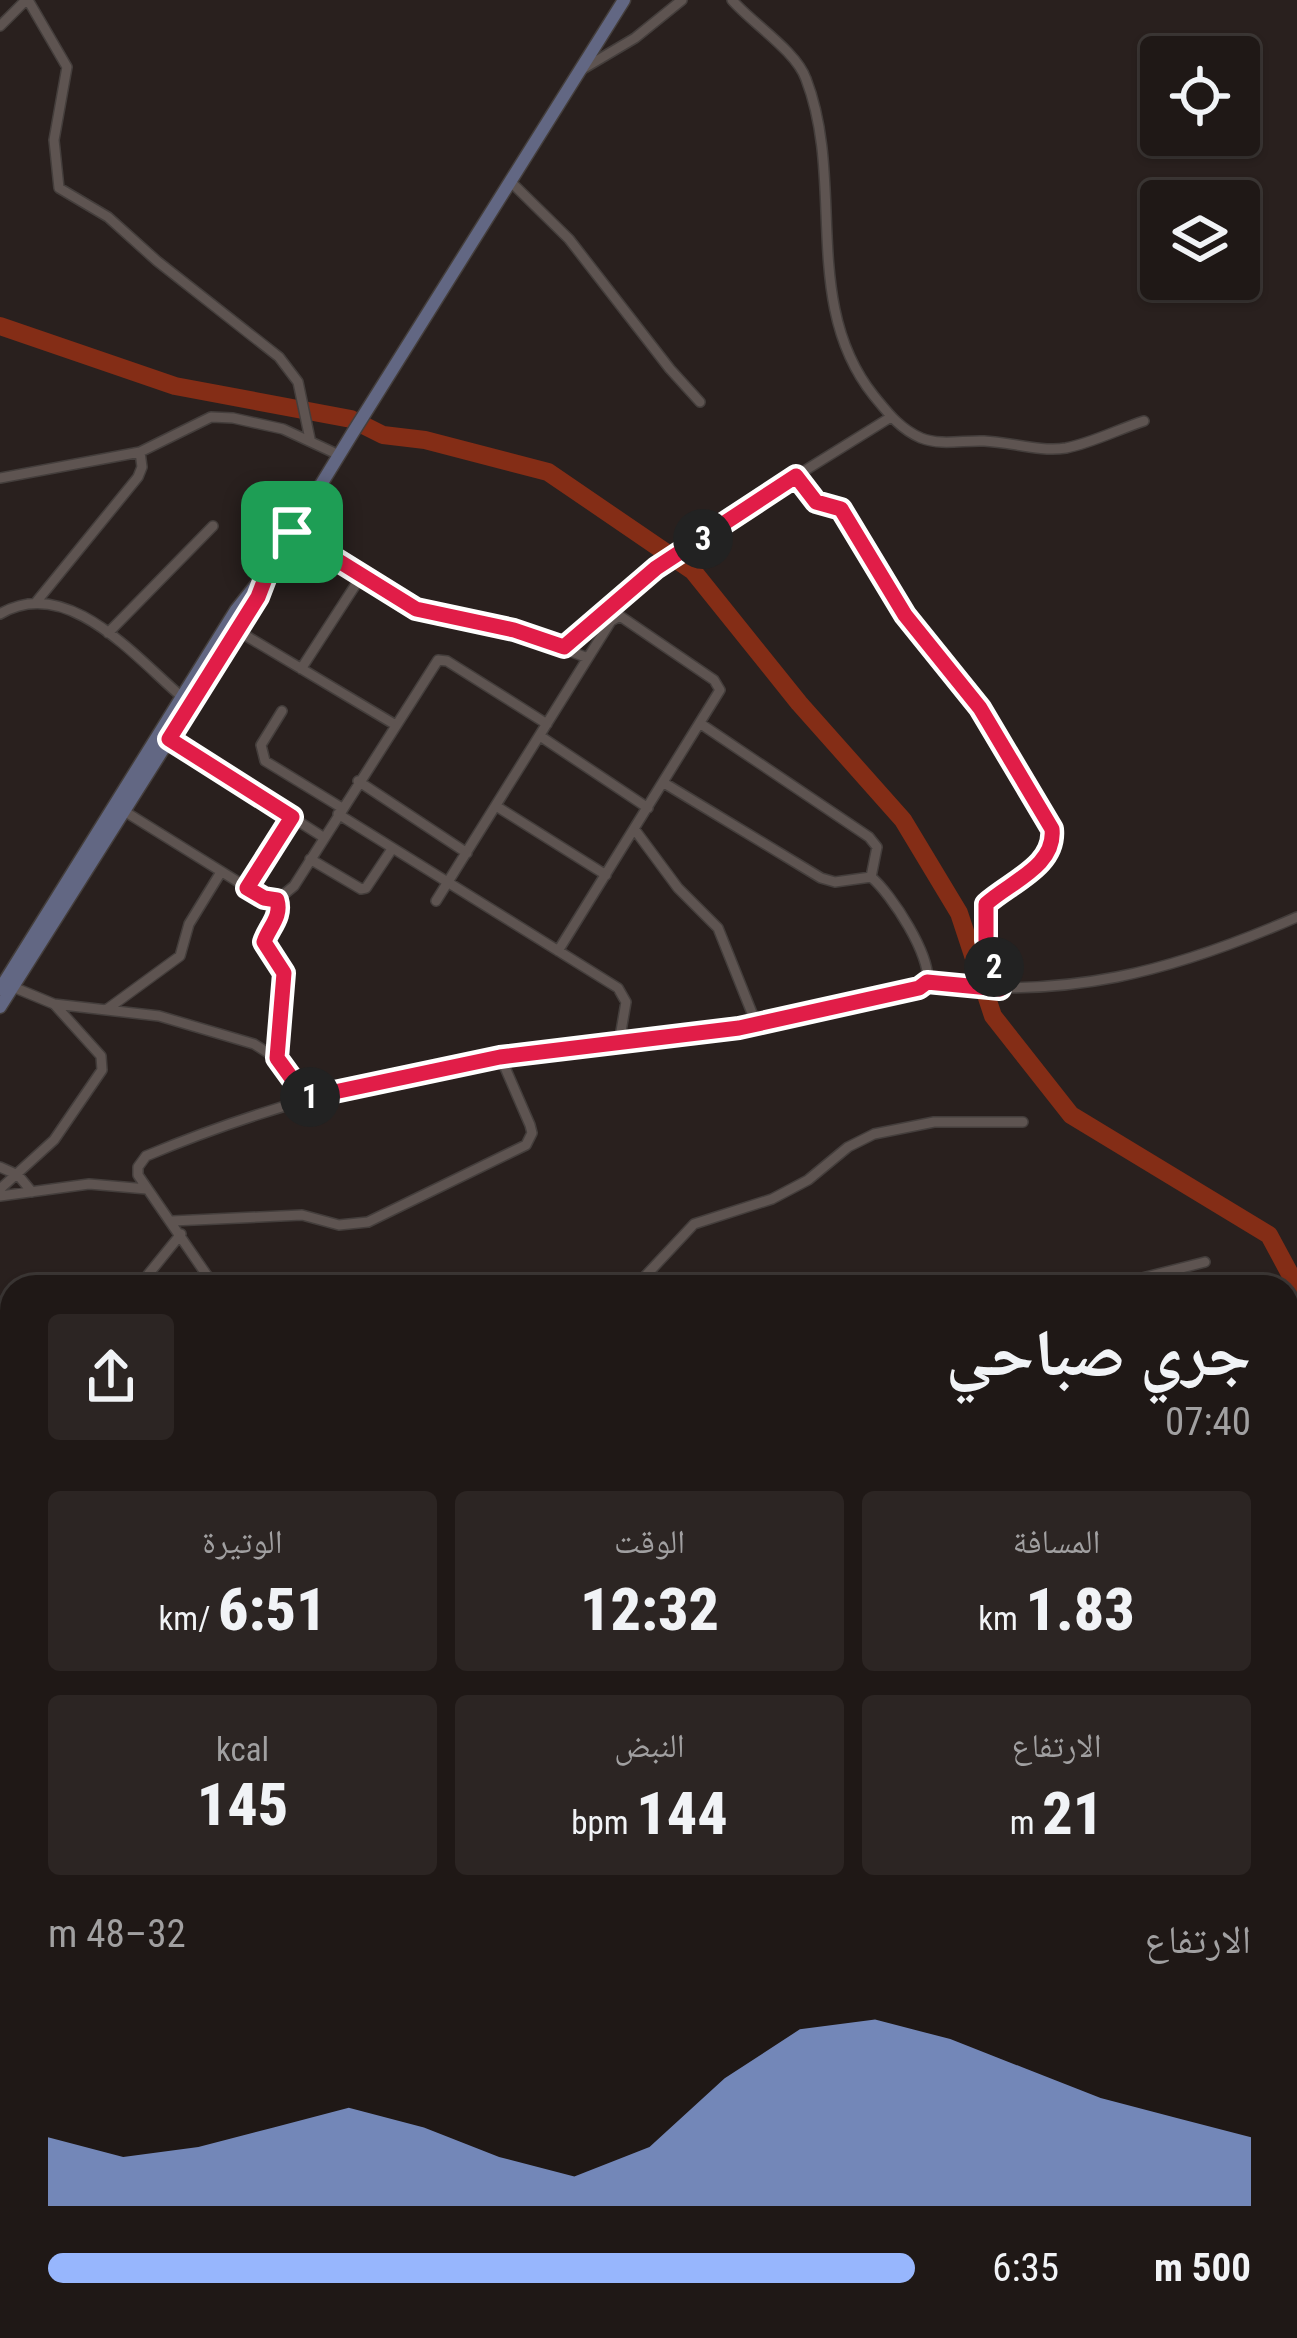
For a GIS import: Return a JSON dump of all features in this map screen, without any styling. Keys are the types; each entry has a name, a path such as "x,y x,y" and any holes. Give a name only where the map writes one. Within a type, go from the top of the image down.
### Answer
{"main road":[{"path":"0,1007 6,988 182,697 268,571 624,0"},
{"path":"6,988 238,631 268,571"}],"street":[{"path":"0,26 27,0 68,67 53,140 59,188 108,217 278,357 298,382 310,439"},
{"path":"581,70 635,38 682,0"},
{"path":"732,0 793,58 808,83 825,189 829,273 838,327 860,379 891,417 908,431 934,441 1053,448 1069,448 1144,421"},
{"path":"512,183 569,238 700,402"},
{"path":"0,478 140,452 211,417 233,418 310,439 339,454"},
{"path":"564,647 656,568 891,417"},
{"path":"37,601 138,477 140,452"},
{"path":"796,476 816,502 841,509 905,615 980,708 1052,829 1054,845 1042,862 986,904 986,940 1000,989"},
{"path":"108,633 213,526"},
{"path":"292,532 416,609 514,630 588,658"},
{"path":"301,669 360,578"},
{"path":"0,614 37,601 81,615 182,697"},
{"path":"436,901 612,619 623,618 719,684 719,692 558,951"},
{"path":"238,631 394,724"},
{"path":"124,811 264,898 277,900 287,894 434,662 442,660 547,724"},
{"path":"282,711 261,745 265,761 392,849 610,981 622,994 625,1011 619,1042"},
{"path":"701,724 869,837 877,847 871,877"},
{"path":"540,736 648,808"},
{"path":"169,739 323,837"},
{"path":"358,781 466,853"},
{"path":"664,783 821,878 835,882 871,877"},
{"path":"496,806 606,875"},
{"path":"247,888 292,817"},
{"path":"635,830 678,888 718,928 756,1023"},
{"path":"310,859 361,889 392,849"},
{"path":"106,1010 179,956 187,929 221,872"},
{"path":"871,877 892,901 927,962 927,982"},
{"path":"277,900 278,917 264,942 284,973 277,1058"},
{"path":"207,1275 147,1189 138,1167 146,1156 306,1098 500,1057 756,1023 919,988 927,982 1000,989 1108,980 1162,969 1297,917"},
{"path":"6,988 54,1004 199,1026 254,1044 277,1058 306,1098"},
{"path":"0,1192 62,1131 102,1070 101,1056 54,1004"},
{"path":"172,1221 302,1215 351,1226 526,1145 530,1125 500,1057"},
{"path":"646,1275 694,1224 761,1205 808,1180 874,1134 934,1122 1023,1122"},
{"path":"0,1167 18,1174 32,1192"},
{"path":"0,1192 89,1184 147,1189"},
{"path":"147,1275 181,1234"},
{"path":"1154,1275 1204,1262"}],"waterway":[{"path":"0,326 175,386 351,419 383,435 425,440 548,472 693,571 799,703 903,820 959,913 993,1016 1071,1115 1269,1235 1291,1275"}],"route":[{"path":"796,476 816,502 841,509 905,615 980,708 1052,829 1054,845 1042,862 986,904 986,940 1000,989 927,982 919,988 739,1028 500,1057 306,1098 277,1058 284,973 264,942 278,917 277,900 247,888 292,817 169,739 258,597 292,532 416,609 514,630 564,647 656,568 796,476"}]}
